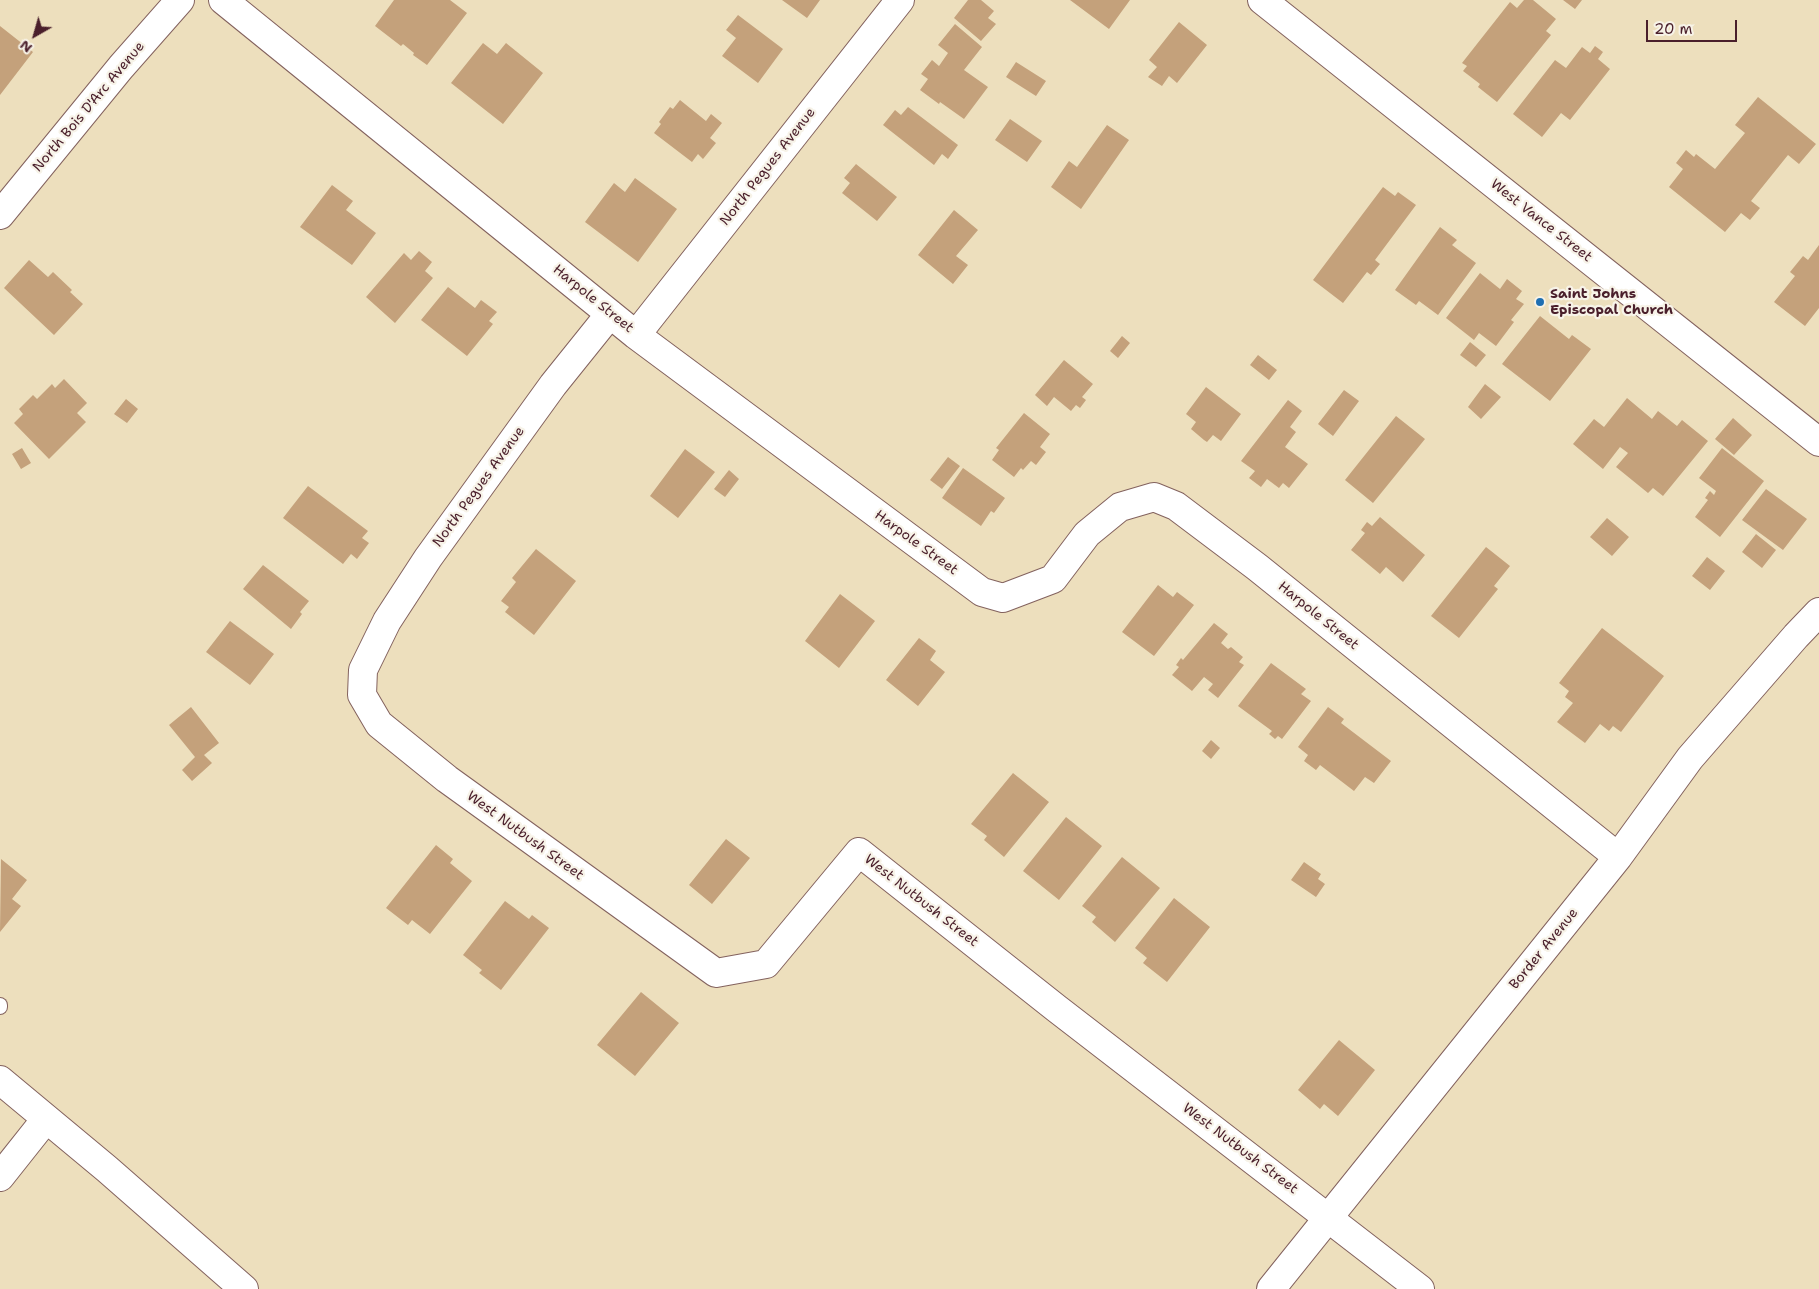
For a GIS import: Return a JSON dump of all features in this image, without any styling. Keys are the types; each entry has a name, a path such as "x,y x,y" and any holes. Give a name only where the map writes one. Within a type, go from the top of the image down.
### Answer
{"street":[{"name":"North Bois D'Arc Avenue","path":"0,215 121,67 180,0"},
{"name":"Harpole Street","path":"223,0 610,314 982,592 1003,598 1053,579 1087,534 1120,507 1154,497 1176,506 1265,573 1618,857"},
{"name":"North Pegues Avenue","path":"636,334 900,0"},
{"name":"West Vance Street","path":"1262,0 1819,442"},
{"name":"North Pegues Avenue","path":"363,670 387,621 428,558 553,385 610,314"},
{"name":"Border Avenue","path":"1271,1289 1618,857 1690,758 1819,612"},
{"name":"West Nutbush Street","path":"363,670 362,695 379,724 471,797 716,973 766,964 859,852 1056,1008 1328,1216 1420,1289"},
{"path":"0,1080 244,1289"},
{"path":"0,1177 46,1118"}],"building":[{"path":"394,0 450,0 467,13 427,65 413,55 414,53 403,44 401,46 375,26"},
{"path":"782,0 820,0 807,18"},
{"path":"968,0 981,0 994,11 988,18 996,24 981,41 954,18"},
{"path":"1070,0 1130,0 1109,29"},
{"path":"1524,0 1533,0 1556,19 1546,31 1551,35 1497,102 1478,87 1480,84 1463,71 1467,66 1462,63 1510,2 1517,8"},
{"path":"1563,0 1582,0 1575,9"},
{"path":"738,15 783,49 758,83 722,56 736,38 726,30"},
{"path":"1179,22 1207,45 1177,83 1169,76 1162,86 1148,77 1157,67 1149,60"},
{"path":"955,24 982,47 964,70 988,87 964,119 920,90 928,79 921,74 932,60 939,66 948,53 938,45"},
{"path":"0,26 33,52 0,95"},
{"path":"483,43 497,54 506,43 543,73 503,124 451,83"},
{"path":"1595,46 1603,52 1598,59 1610,69 1570,120 1561,113 1542,137 1513,114 1555,60 1566,68 1582,47 1590,53"},
{"path":"1016,62 1046,81 1036,96 1006,77"},
{"path":"1758,97 1816,144 1799,164 1788,155 1751,201 1760,208 1750,220 1741,213 1725,232 1669,187 1683,169 1676,163 1686,150 1694,157 1696,154 1715,169 1745,133 1735,125"},
{"path":"680,100 706,121 711,114 722,123 710,138 716,143 703,159 698,154 692,162 654,133 661,124 659,122 670,107 673,109"},
{"path":"908,107 958,145 948,159 942,154 934,165 883,125 895,110 901,115"},
{"path":"1010,119 1042,141 1027,162 995,140"},
{"path":"1107,125 1129,140 1081,209 1051,187 1069,161 1077,167"},
{"path":"856,164 897,197 877,221 842,193 850,183 844,178"},
{"path":"635,178 677,209 638,262 585,222 614,183 625,192"},
{"path":"332,185 353,201 346,210 376,233 352,265 300,227"},
{"path":"1383,187 1395,196 1398,192 1416,205 1375,260 1380,264 1371,275 1367,272 1343,303 1313,280"},
{"path":"954,210 978,230 956,256 968,265 953,284 918,255"},
{"path":"1440,227 1457,240 1452,245 1476,263 1438,315 1419,301 1416,305 1395,290"},
{"path":"1819,245 1819,308 1805,326 1774,302 1795,276 1790,272 1803,256 1808,260"},
{"path":"419,251 432,262 425,271 433,278 395,323 366,297 404,253 411,260"},
{"path":"29,260 48,277 53,272 72,290 70,292 83,304 54,335 4,288"},
{"path":"1480,273 1500,289 1507,279 1522,291 1516,299 1524,304 1511,320 1514,322 1496,346 1479,333 1474,340 1446,318"},
{"path":"448,287 475,308 481,300 497,312 489,321 493,324 467,356 421,320"},
{"path":"1540,316 1569,339 1572,335 1591,349 1550,401 1502,364"},
{"path":"1122,336 1130,343 1118,358 1110,351"},
{"path":"1470,342 1486,355 1476,367 1460,355"},
{"path":"1258,355 1277,370 1269,380 1250,365"},
{"path":"1064,360 1093,384 1082,397 1086,400 1080,408 1076,405 1071,411 1054,397 1047,406 1035,395"},
{"path":"64,379 87,403 77,413 86,422 49,459 14,423 23,414 19,409 33,395 37,399 52,384 55,388"},
{"path":"1485,384 1501,397 1481,419 1468,407"},
{"path":"1206,387 1241,414 1221,441 1213,435 1207,442 1204,440 1191,429 1196,422 1186,414"},
{"path":"1344,390 1359,401 1333,436 1318,424"},
{"path":"1627,398 1652,419 1658,411 1677,426 1682,420 1708,441 1663,496 1653,488 1648,493 1616,467 1628,453 1620,447 1603,469 1573,444 1594,419 1604,427"},
{"path":"126,399 138,409 127,423 114,414"},
{"path":"1288,400 1302,411 1290,427 1296,432 1285,447 1308,464 1289,488 1283,483 1279,488 1267,479 1261,487 1249,478 1255,471 1241,461"},
{"path":"1024,413 1050,434 1040,447 1046,452 1036,465 1031,461 1023,470 1021,468 1014,477 992,460 999,450 996,448"},
{"path":"1396,416 1425,439 1373,503 1345,480"},
{"path":"1733,418 1752,435 1734,455 1715,439"},
{"path":"22,448 31,463 21,469 12,454"},
{"path":"1722,448 1764,481 1720,537 1695,517 1708,500 1705,498 1710,491 1714,495 1716,491 1699,478"},
{"path":"685,449 715,472 678,518 650,496"},
{"path":"948,457 960,466 942,489 930,480"},
{"path":"963,468 1005,498 994,513 991,511 981,526 942,498"},
{"path":"729,470 739,479 725,497 714,489"},
{"path":"308,486 368,531 362,538 369,543 357,559 351,554 343,564 283,518"},
{"path":"1766,489 1807,519 1783,550 1742,520"},
{"path":"1380,517 1425,555 1403,582 1386,567 1380,574 1351,550 1365,533 1361,530 1367,522 1372,526"},
{"path":"1607,518 1629,537 1612,556 1590,537"},
{"path":"1756,534 1776,550 1762,568 1742,552"},
{"path":"1486,547 1510,566 1494,586 1498,589 1459,638 1431,616"},
{"path":"536,549 576,581 534,635 505,612 509,607 501,601 516,582 512,578"},
{"path":"1707,557 1725,571 1710,590 1692,576"},
{"path":"263,565 309,601 300,612 302,614 291,629 243,589"},
{"path":"1158,585 1173,597 1177,592 1194,605 1154,656 1122,632"},
{"path":"840,594 875,621 839,668 805,641"},
{"path":"230,621 274,654 250,685 206,652"},
{"path":"1214,623 1228,634 1221,643 1228,649 1231,647 1243,657 1239,662 1244,665 1218,698 1208,690 1213,684 1204,677 1192,691 1172,675 1179,667 1176,665 1181,658 1183,660"},
{"path":"1602,628 1664,676 1621,732 1613,726 1609,731 1600,724 1585,743 1557,722 1573,703 1565,697 1569,691 1559,683"},
{"path":"919,638 936,651 930,660 945,672 918,706 886,680"},
{"path":"1271,663 1306,689 1301,694 1311,701 1282,739 1278,736 1275,739 1269,734 1272,731 1238,706"},
{"path":"191,707 219,743 204,755 212,763 192,781 182,770 195,757 169,725"},
{"path":"1328,707 1344,719 1341,723 1391,761 1374,783 1365,777 1354,791 1320,765 1316,770 1304,761 1308,755 1298,747"},
{"path":"1211,740 1220,748 1211,759 1202,751"},
{"path":"1013,773 1049,802 1004,857 984,840 987,836 971,824"},
{"path":"1066,817 1102,846 1059,900 1023,871"},
{"path":"726,839 750,858 712,904 689,885"},
{"path":"436,845 453,859 450,863 472,881 430,934 412,920 408,925 386,908"},
{"path":"1122,857 1160,888 1115,942 1092,922 1096,917 1082,906"},
{"path":"1,859 27,880 12,899 21,906 0,932"},
{"path":"1304,862 1321,874 1318,879 1325,884 1316,897 1291,880"},
{"path":"1174,898 1210,927 1167,982 1143,963 1147,958 1135,948"},
{"path":"505,901 529,919 532,915 549,928 501,990 479,973 482,970 463,955"},
{"path":"641,992 679,1023 635,1076 597,1045"},
{"path":"1339,1040 1375,1070 1338,1116 1324,1104 1320,1109 1298,1090"}],"place":[{"name":"Saint Johns Episcopal Church","path":"1540,302"}]}
